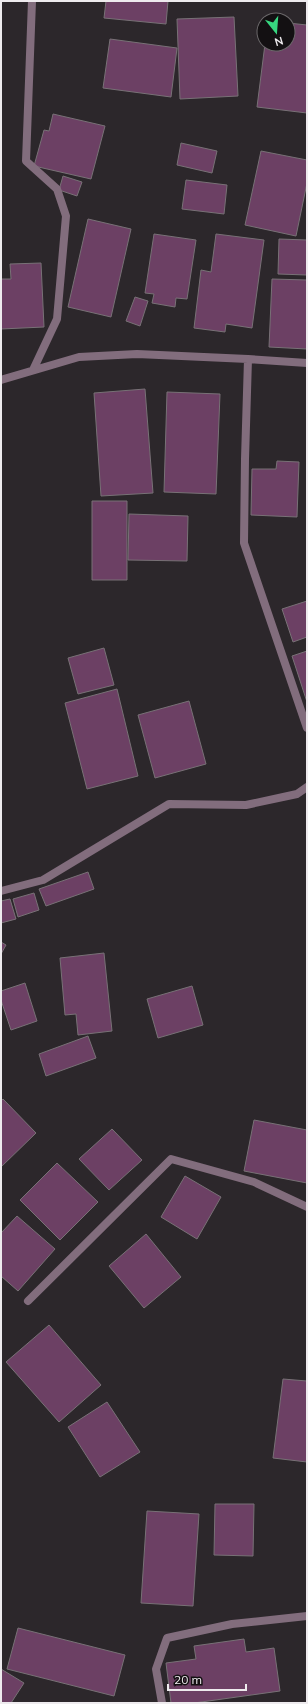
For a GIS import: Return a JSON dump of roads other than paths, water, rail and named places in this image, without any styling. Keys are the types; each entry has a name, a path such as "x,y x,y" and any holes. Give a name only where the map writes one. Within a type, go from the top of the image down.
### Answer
{"street":[{"path":"32,1 26,161 57,189 66,216 57,319 33,370"},
{"path":"1,380 79,357 137,354 248,358 307,363"},
{"path":"248,358 244,543 307,728"},
{"path":"1,891 43,880 169,804 246,805 297,794 307,787"},
{"path":"28,1301 170,1159 254,1182 307,1207"},
{"path":"162,1703 156,1669 167,1638 232,1624 307,1616"}]}
